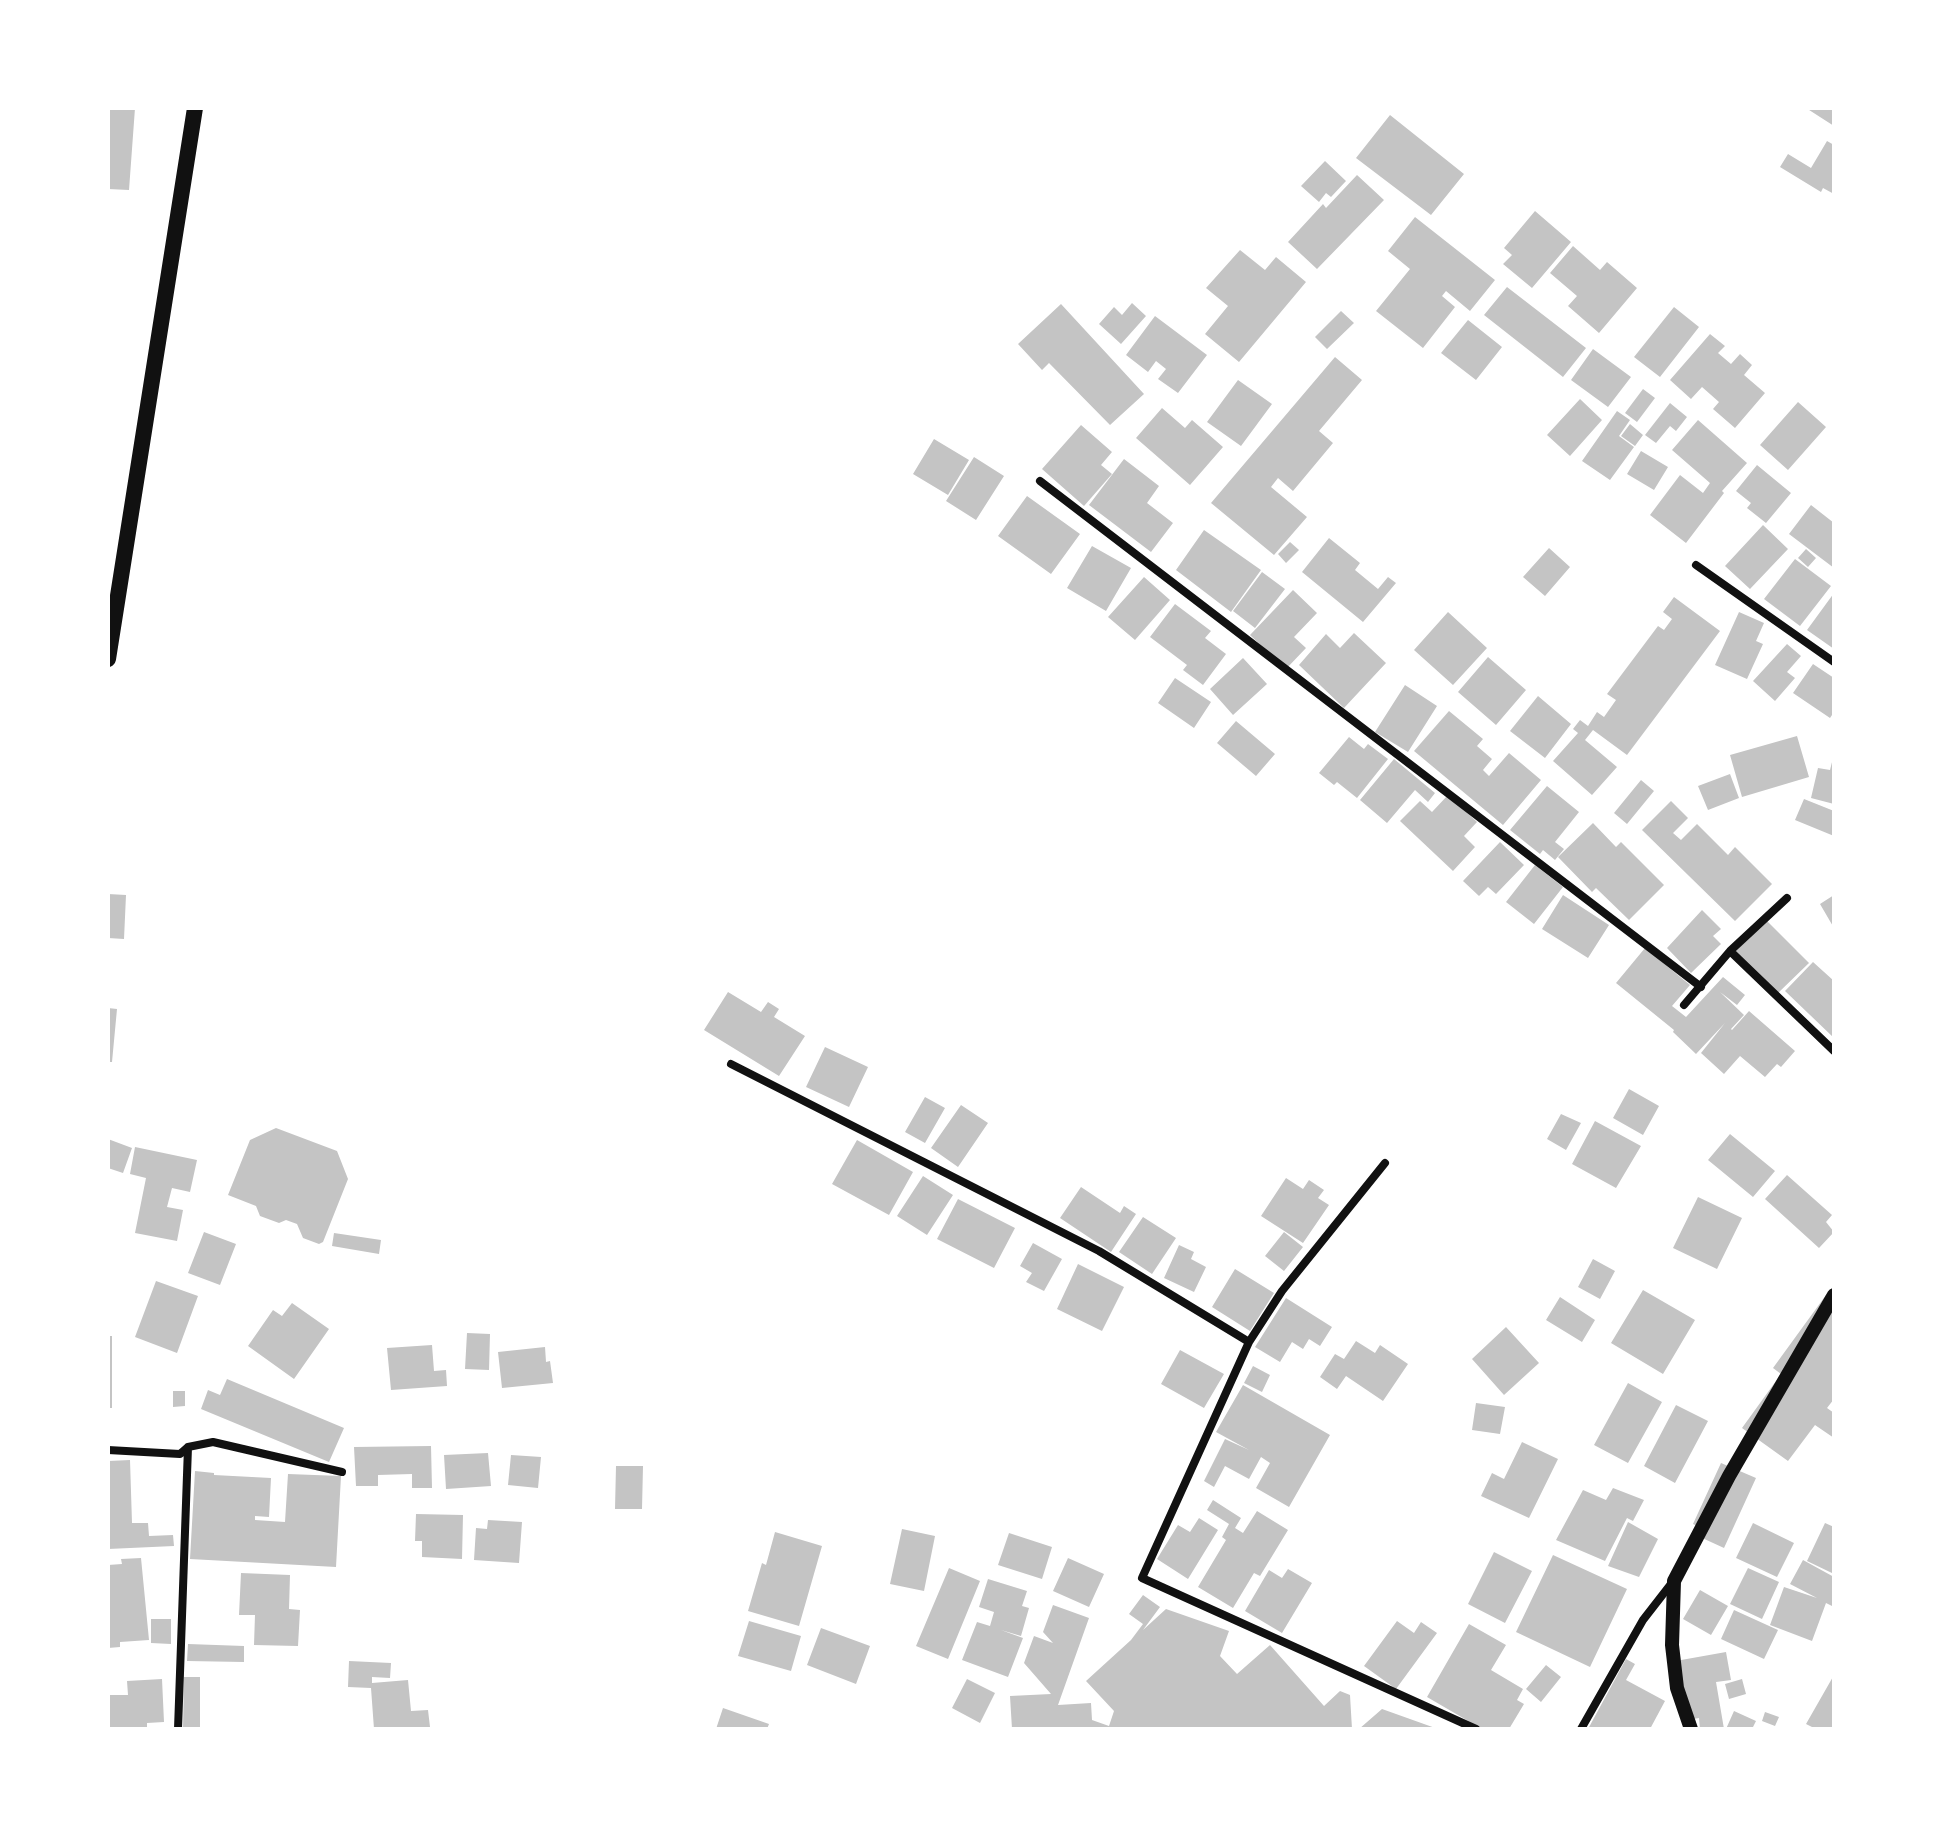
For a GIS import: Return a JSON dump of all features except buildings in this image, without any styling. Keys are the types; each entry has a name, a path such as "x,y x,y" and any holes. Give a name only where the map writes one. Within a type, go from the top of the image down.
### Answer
{"main road":[{"path":"108,659 195,108"}],"street":[{"path":"1040,481 1701,987"},
{"path":"1696,565 1834,662"},
{"path":"1684,1005 1730,951 1787,898"},
{"path":"1730,951 1834,1051"},
{"path":"731,1064 1099,1251 1249,1342"},
{"path":"1385,1163 1282,1291 1249,1342 1142,1578 1476,1729"},
{"path":"1581,1729 1643,1620 1674,1581 1729,1476 1834,1295"},
{"path":"108,1450 180,1454 188,1447 213,1442 342,1472"},
{"path":"178,1729 188,1447"},
{"path":"1674,1581 1672,1645 1677,1688 1691,1729"}]}
